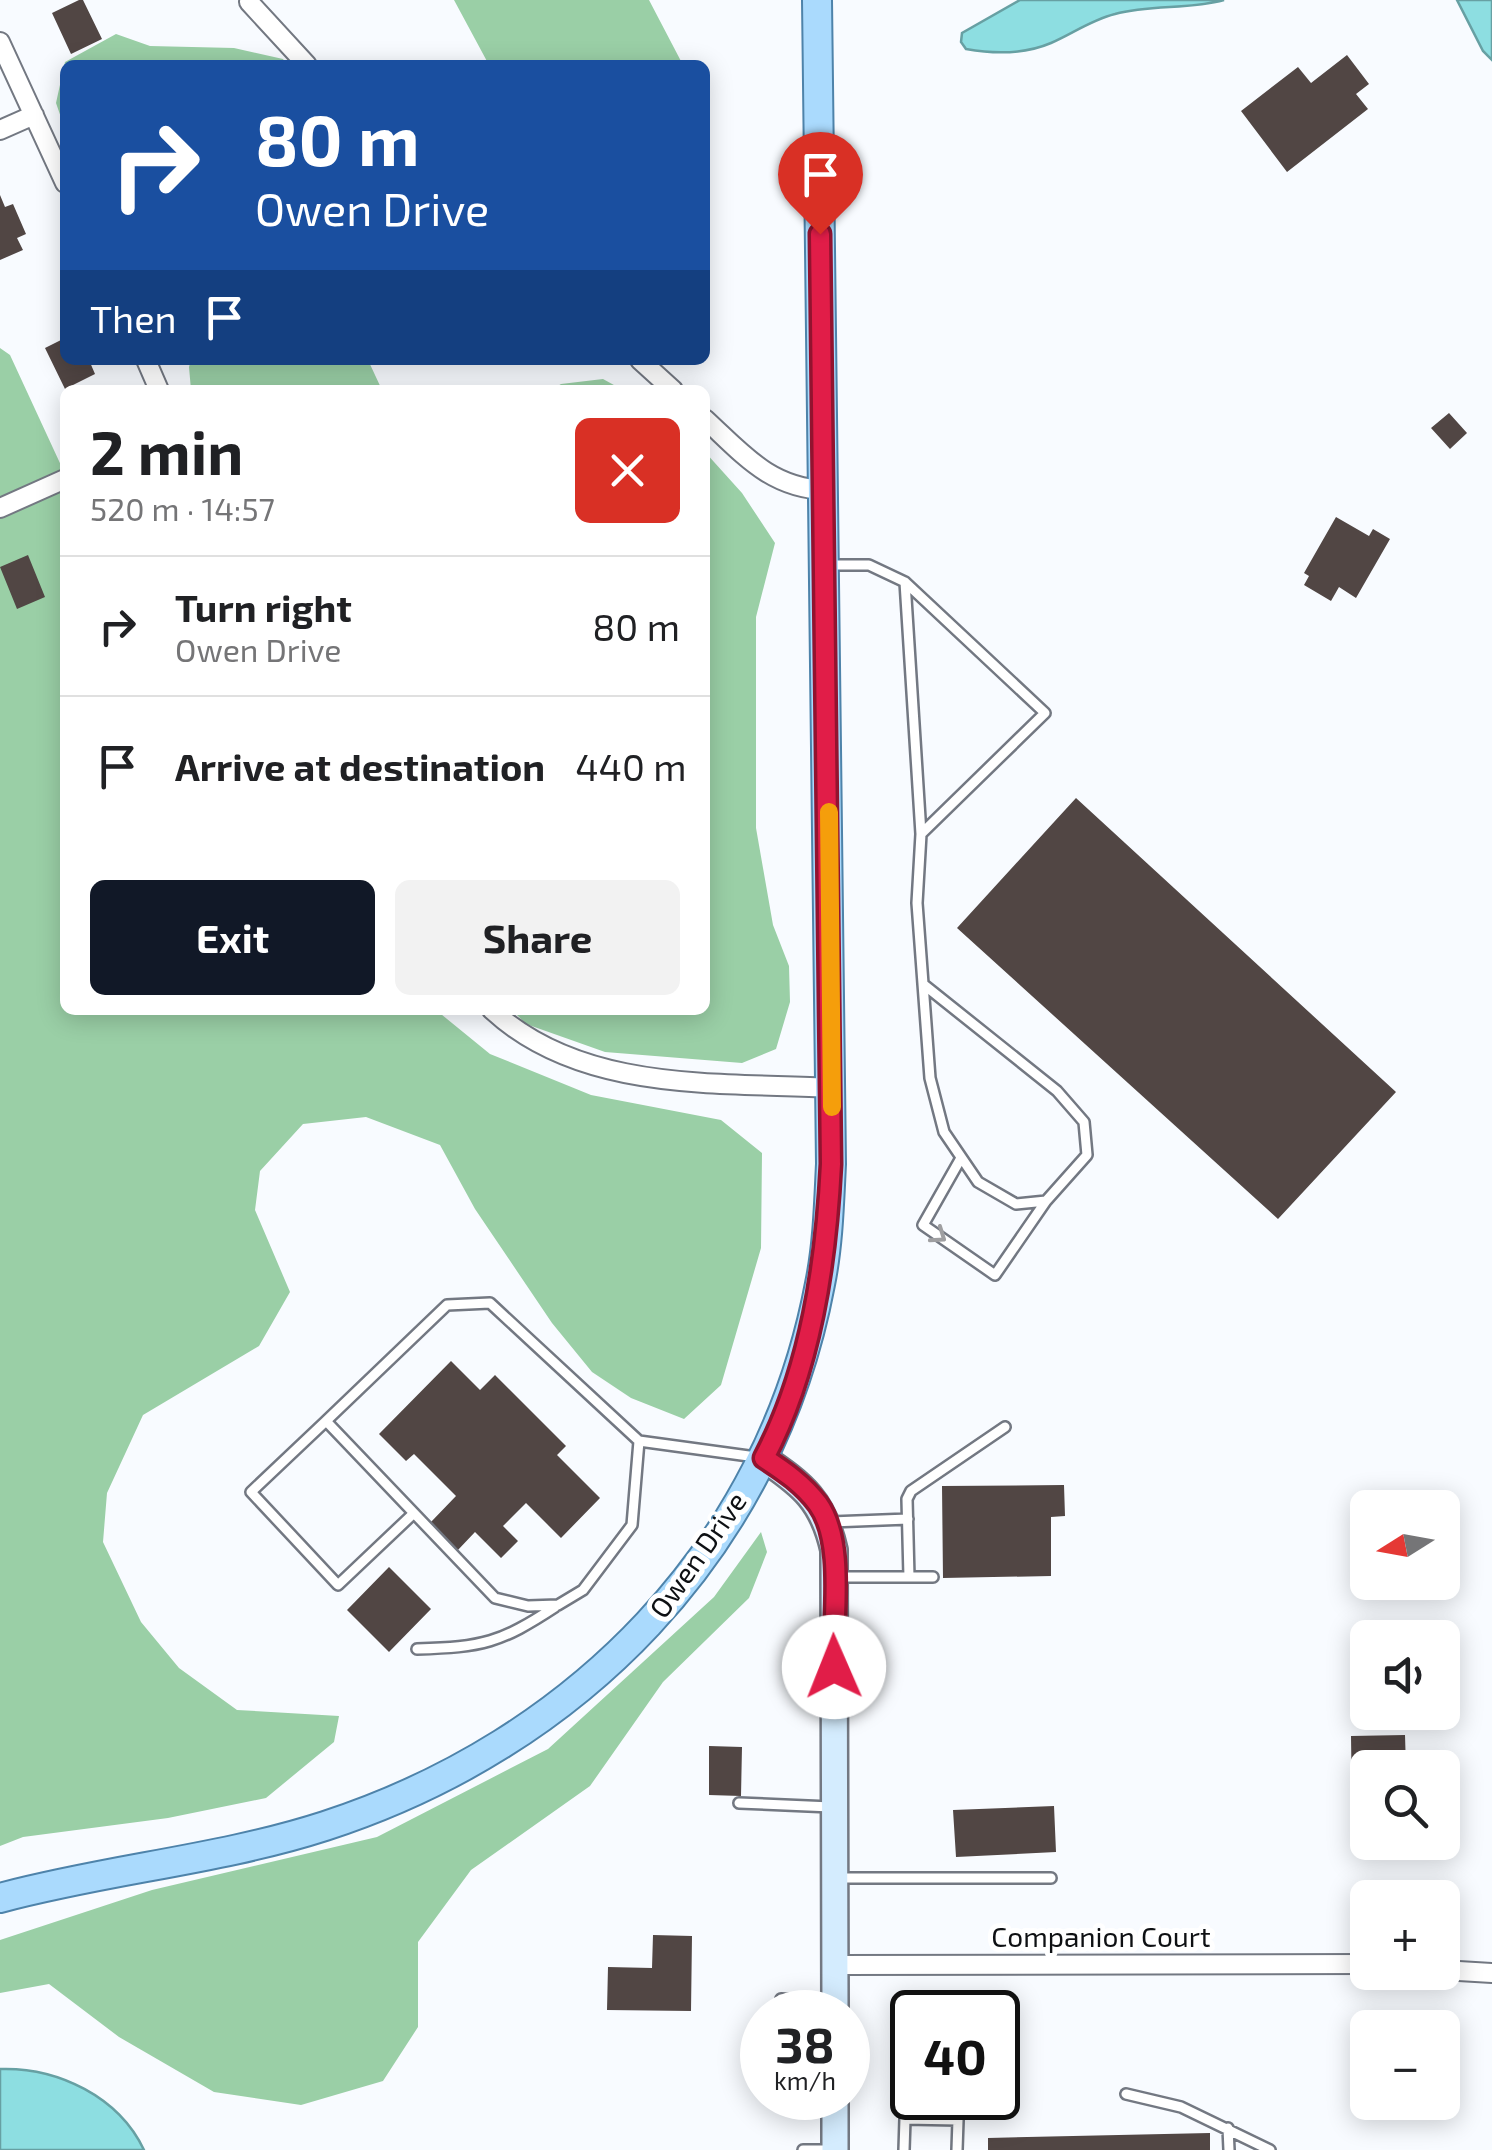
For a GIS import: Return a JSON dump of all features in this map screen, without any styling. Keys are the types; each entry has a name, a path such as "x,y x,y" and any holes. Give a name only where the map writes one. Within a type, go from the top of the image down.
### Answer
{"main road":[{"name":"Owen Drive","path":"0,1898 322,1827 413,1793 492,1752 575,1694 651,1624 713,1543 764,1458 788,1398 820,1286 830,1196 832,1088 817,0"}],"street":[{"path":"249,2 301,60"},
{"path":"0,42 60,172"},
{"path":"0,130 34,116"},
{"path":"646,365 668,385"},
{"path":"710,424 749,460 778,480 798,489 825,490"},
{"path":"0,508 60,481"},
{"path":"498,1015 527,1038 603,1069 668,1080 832,1088"},
{"path":"764,1458 796,1480 820,1506 834,1550 835,1990"},
{"name":"Companion Court","path":"835,1965 1350,1964"},
{"path":"1460,1971 1492,1973"},
{"path":"835,2120 835,2150"}],"lane":[{"path":"826,565 869,565 905,582 1045,713 921,834"},
{"path":"905,582 921,834 917,903 930,1078 944,1132 978,1182 1016,1204 1046,1202"},
{"path":"923,984 1056,1091 1084,1122 1087,1154 1046,1202 995,1275 922,1225 962,1158"},
{"path":"414,1514 338,1585 251,1492 447,1305 490,1303 639,1442 764,1458"},
{"path":"326,1421 495,1598 528,1606 558,1605"},
{"path":"910,1577 907,1499 914,1487 1005,1427"},
{"path":"418,1649 473,1648 515,1633 583,1590 632,1526 639,1442"},
{"path":"828,1522 908,1520"},
{"path":"834,1578 933,1578"},
{"path":"739,1803 835,1807"},
{"path":"834,1878 1051,1878"},
{"path":"1126,2094 1181,2106 1270,2150"},
{"path":"904,2150 905,2119 958,2120 957,2150"},
{"path":"1228,2128 1229,2150"},
{"path":"802,2150 835,2150"}],"green space":[{"path":"454,0 649,0 680,60 486,60"},
{"path":"116,34 150,46 234,48 284,60 69,60"},
{"path":"0,348 10,355 60,463 60,1015 442,1015 490,1054 591,1095 721,1120 762,1153 761,1248 721,1385 684,1419 631,1398 592,1372 552,1323 475,1209 440,1145 366,1117 303,1124 260,1171 255,1210 290,1292 259,1346 143,1415 107,1493 103,1542 141,1622 179,1668 237,1710 339,1716 334,1742 266,1798 168,1818 23,1837 0,1846"},
{"path":"370,365 380,385 191,385 189,367"},
{"path":"603,379 614,385 559,385"},
{"path":"710,458 742,493 775,543 756,617 756,828 773,925 789,966 790,1002 776,1049 742,1063 605,1052 526,1024 517,1015 710,1015"},
{"path":"761,1532 767,1552 749,1598 663,1682 590,1786 471,1870 418,1942 418,2027 383,2081 301,2105 214,2092 119,2037 49,1984 0,1993 0,1940 152,1890 377,1837 548,1749 714,1597"}],"water":[{"path":"1020,0 1224,0 1115,14 1030,50 966,49 961,42 962,33"},
{"path":"1457,0 1492,0 1492,60 1483,51"},
{"path":"0,2069 43,2073 84,2089 119,2115 144,2150 0,2150"}],"building":[{"path":"83,0 102,39 71,54 52,13"},
{"path":"1347,55 1369,84 1356,94 1368,109 1287,172 1241,111 1298,67 1311,83"},
{"path":"0,195 5,207 13,204 26,234 17,238 23,250 0,260"},
{"path":"60,340 60,365 91,365 95,374 73,385 63,385 45,348"},
{"path":"1449,413 1467,433 1450,449 1431,428"},
{"path":"1336,517 1369,536 1373,529 1390,539 1356,598 1339,587 1331,601 1304,585 1309,576 1304,573"},
{"path":"28,555 45,597 17,609 0,567"},
{"path":"1076,798 1396,1092 1278,1219 957,928"},
{"path":"451,1361 480,1390 495,1375 566,1446 557,1455 600,1498 561,1538 526,1503 503,1526 518,1541 501,1558 475,1532 457,1551 430,1523 456,1496 414,1454 406,1461 379,1434"},
{"path":"1064,1485 1065,1516 1051,1517 1051,1576 943,1578 942,1486"},
{"path":"389,1567 431,1609 389,1652 347,1610"},
{"path":"1405,1735 1405,1750 1351,1750 1351,1736"},
{"path":"709,1746 742,1747 741,1796 709,1795"},
{"path":"1054,1806 1056,1852 956,1857 953,1810"},
{"path":"653,1935 692,1936 691,2011 607,2010 608,1967 652,1968"},
{"path":"1210,2133 1210,2150 988,2150 988,2138"}],"slow traffic":[{"path":"829,812 832,1107"}],"route":[{"path":"820,234 831,1164 820,1286 788,1398 764,1458 796,1480 820,1506 828,1522 834,1550 834,1667"}]}
